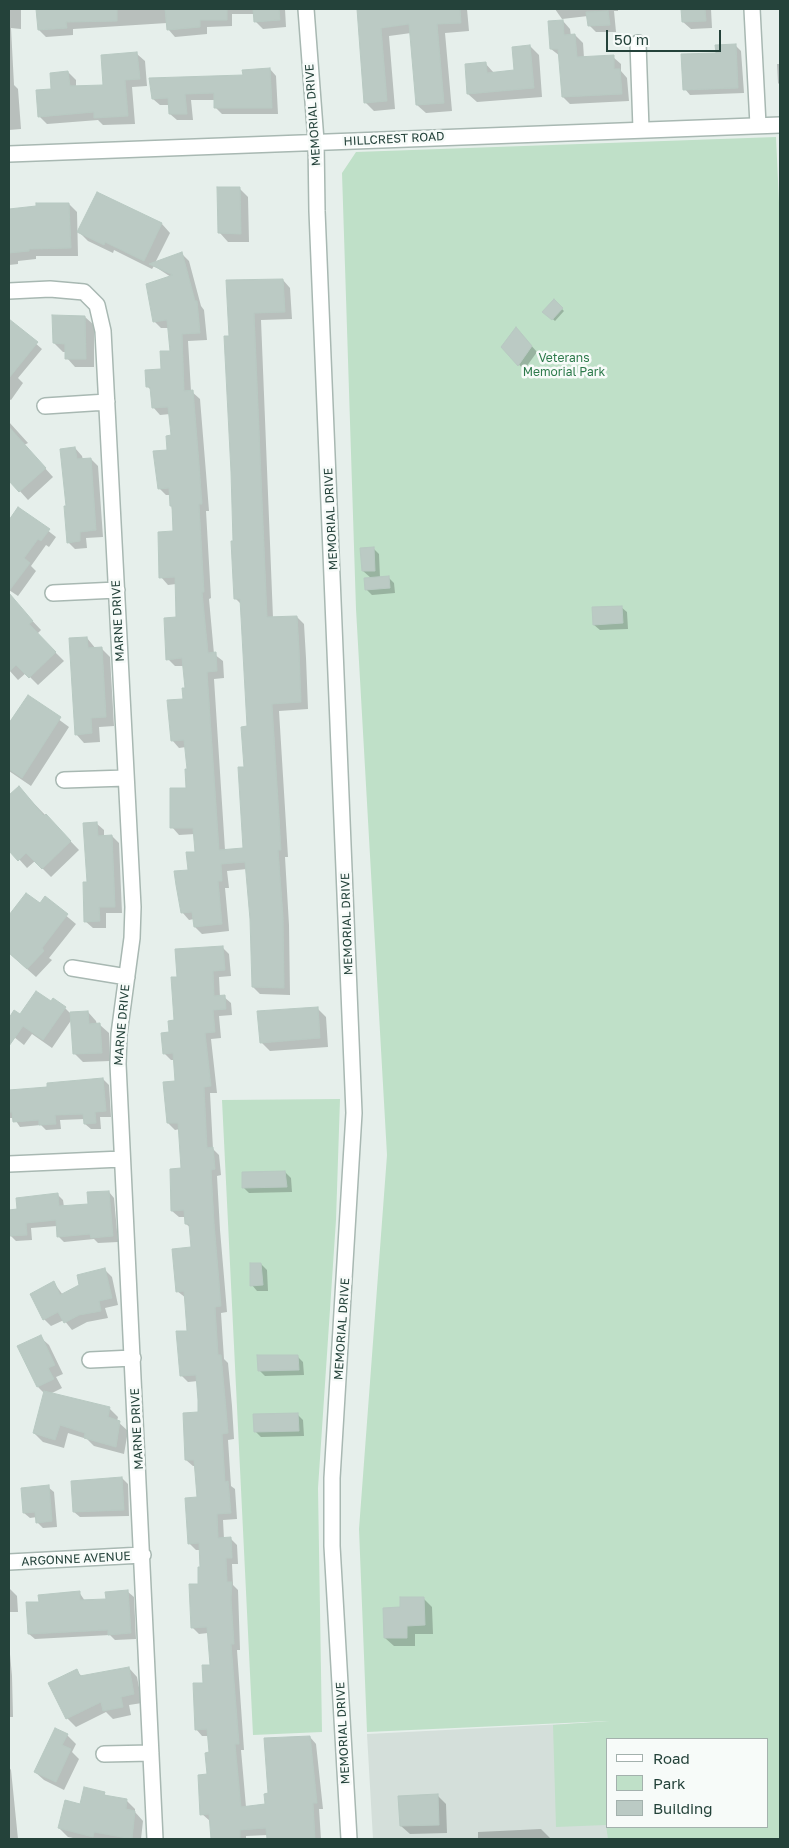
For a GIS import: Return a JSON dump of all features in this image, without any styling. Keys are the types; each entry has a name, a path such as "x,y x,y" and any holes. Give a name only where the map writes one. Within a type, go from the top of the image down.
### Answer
{"street":[{"name":"MEMORIAL DRIVE","path":"306,9 316,142 317,211 354,1114 332,1478 332,1546 349,1839"},
{"path":"752,9 758,125"},
{"path":"638,43 641,129"},
{"name":"HILLCREST ROAD","path":"9,154 780,125"},
{"name":"MARNE DRIVE","path":"9,291 71,290 84,292 93,299 100,312 103,331 133,907 132,938 119,1034 118,1064 156,1839"},
{"path":"45,406 107,402"},
{"path":"53,593 117,590"},
{"path":"64,780 126,778"},
{"path":"72,968 127,977"},
{"path":"9,1164 122,1159"},
{"path":"90,1360 133,1358"},
{"name":"ARGONNE AVENUE","path":"9,1562 143,1555"},
{"path":"104,1754 151,1753"}],"shaded area":[{"path":"780,1713 780,1839 373,1839 367,1734"}],"green space":[{"name":"Veterans Memorial Park","path":"776,137 780,224 780,1839 608,1839 606,1828 769,1828 769,1738 606,1738 606,1825 556,1827 553,1725 609,1721 367,1732 359,1529 387,1155 356,609 342,173 356,152"},
{"path":"340,1099 336,1220 318,1488 322,1732 253,1735 222,1100"}],"building":[{"path":"36,9 117,9 117,21 66,22 67,28 38,30"},
{"path":"165,9 227,9 227,20 200,20 200,27 167,30"},
{"path":"253,9 279,9 280,20 254,22"},
{"path":"357,9 460,9 461,23 437,24 444,103 416,105 409,24 381,28 387,101 364,103"},
{"path":"681,9 705,9 706,21 682,22"},
{"path":"608,11 610,25 588,26 586,12"},
{"path":"563,20 564,35 575,34 577,57 614,55 614,69 620,69 622,94 562,97 558,49 550,49 548,21"},
{"path":"736,44 738,88 683,90 681,54 716,53 715,45"},
{"path":"530,45 534,88 467,94 465,64 486,62 487,73 514,70 512,47"},
{"path":"137,52 140,79 125,80 128,116 94,118 94,112 38,117 36,90 51,89 50,73 68,71 70,86 103,85 101,55"},
{"path":"270,68 272,108 214,108 214,93 185,94 187,114 169,114 168,98 152,99 149,78 243,75 242,70"},
{"path":"217,187 240,187 241,234 218,233"},
{"path":"97,192 162,223 144,261 105,242 104,245 77,232"},
{"path":"36,203 69,203 71,248 29,249 29,251 9,253 9,209 36,206"},
{"path":"182,252 195,301 197,301 200,333 182,334 184,391 193,390 202,504 199,504 204,592 202,592 208,653 216,652 217,671 207,672 219,850 243,848 238,767 244,767 241,727 247,726 240,599 234,599 231,541 233,541 231,472 224,336 229,336 226,280 283,279 285,312 254,313 267,617 297,616 299,649 301,702 272,704 281,850 278,850 283,917 284,988 252,987 250,919 245,862 221,864 222,881 218,881 222,924 194,927 192,912 181,913 174,871 188,870 186,852 195,852 193,828 170,828 170,788 186,788 185,769 187,769 184,740 171,741 167,700 183,699 182,688 185,688 182,658 166,660 164,618 176,617 175,577 159,578 158,532 173,531 172,506 170,506 169,488 158,489 153,451 167,450 166,436 171,435 168,407 152,408 150,387 146,387 145,370 161,369 160,351 170,351 167,320 153,322 146,284 173,275 149,264"},
{"path":"554,299 563,308 552,320 542,312"},
{"path":"52,315 85,316 86,359 65,359 65,344 53,343"},
{"path":"9,319 38,342 9,378"},
{"path":"516,327 532,346 518,366 501,347"},
{"path":"9,427 46,468 19,492 9,481"},
{"path":"75,447 77,459 91,458 96,530 80,532 80,541 67,543 64,506 66,506 60,449"},
{"path":"18,507 50,529 41,541 38,539 24,558 30,563 9,591 9,520"},
{"path":"374,547 375,571 362,571 360,548"},
{"path":"389,576 390,588 365,590 364,578"},
{"path":"9,593 33,621 29,624 56,652 29,678 16,665 9,672"},
{"path":"622,606 623,623 593,625 592,607"},
{"path":"87,637 88,648 102,647 106,717 91,718 92,733 75,735 69,638"},
{"path":"28,695 61,717 22,778 9,769 9,723"},
{"path":"19,786 44,816 46,814 71,841 42,869 26,853 18,861 9,851 9,795"},
{"path":"97,822 98,836 112,835 115,907 99,907 100,921 84,922 83,882 87,882 83,823"},
{"path":"26,893 40,903 45,896 68,914 42,948 44,951 27,969 9,953 9,915"},
{"path":"223,946 225,970 213,971 214,996 225,995 226,1009 213,1010 215,1032 205,1033 211,1086 204,1087 207,1148 213,1147 215,1169 211,1170 221,1306 215,1307 218,1355 221,1355 228,1433 222,1434 225,1482 228,1481 231,1513 217,1514 218,1538 231,1537 232,1558 226,1558 227,1582 232,1582 231,1599 234,1644 231,1644 239,1744 235,1744 241,1807 265,1804 264,1794 268,1793 264,1738 310,1736 317,1803 313,1803 315,1839 267,1839 266,1828 240,1830 240,1839 211,1839 209,1814 200,1815 198,1775 207,1774 205,1753 209,1752 207,1729 195,1730 193,1683 203,1683 202,1665 210,1665 207,1627 191,1628 189,1584 198,1584 198,1567 200,1567 199,1543 188,1544 185,1498 197,1497 194,1460 185,1460 183,1413 198,1412 198,1400 196,1375 180,1376 176,1331 187,1331 184,1291 176,1292 172,1249 191,1247 189,1224 185,1224 184,1210 171,1211 170,1169 181,1168 178,1123 167,1123 163,1082 175,1081 173,1053 163,1054 161,1033 169,1032 168,1021 174,1020 171,977 177,977 175,949"},
{"path":"36,991 51,1001 53,998 66,1007 43,1040 23,1026 9,1046 9,1018 14,1010 20,1014"},
{"path":"318,1007 320,1038 260,1043 257,1011"},
{"path":"88,1011 89,1024 100,1023 102,1053 73,1054 70,1012"},
{"path":"103,1078 106,1111 95,1112 96,1123 84,1124 83,1114 55,1115 56,1124 39,1125 39,1120 13,1122 12,1112 9,1112 9,1090 47,1087 47,1083"},
{"path":"285,1171 287,1187 242,1188 242,1172"},
{"path":"109,1191 113,1236 91,1238 90,1234 57,1237 56,1220 26,1223 27,1235 9,1236 9,1210 17,1209 16,1198 58,1193 59,1206 88,1204 87,1192"},
{"path":"250,1263 261,1263 263,1285 250,1286"},
{"path":"105,1268 112,1298 99,1301 101,1311 79,1315 64,1323 58,1312 43,1320 30,1294 54,1281 60,1295 79,1285 77,1275"},
{"path":"41,1335 55,1365 48,1368 54,1379 37,1387 17,1346"},
{"path":"257,1355 298,1355 299,1370 258,1371"},
{"path":"44,1391 110,1407 108,1417 120,1421 116,1447 84,1438 85,1433 60,1425 55,1440 33,1433"},
{"path":"298,1413 299,1431 254,1432 253,1414"},
{"path":"122,1477 124,1510 73,1512 71,1481"},
{"path":"49,1485 52,1521 36,1523 35,1512 23,1513 21,1488"},
{"path":"128,1590 131,1633 108,1635 108,1630 28,1634 26,1602 39,1602 38,1595 80,1591 80,1600 106,1599 105,1592"},
{"path":"400,1597 424,1597 425,1625 407,1626 407,1638 384,1638 383,1608 400,1607"},
{"path":"129,1667 134,1694 121,1697 123,1707 103,1711 101,1702 66,1719 48,1683 77,1669 80,1676"},
{"path":"55,1728 68,1734 62,1745 71,1749 56,1782 34,1772"},
{"path":"84,1787 105,1792 104,1795 127,1799 126,1809 135,1811 132,1839 94,1832 93,1837 58,1828 65,1800 80,1804"},
{"path":"438,1794 439,1825 400,1826 398,1796"}]}
